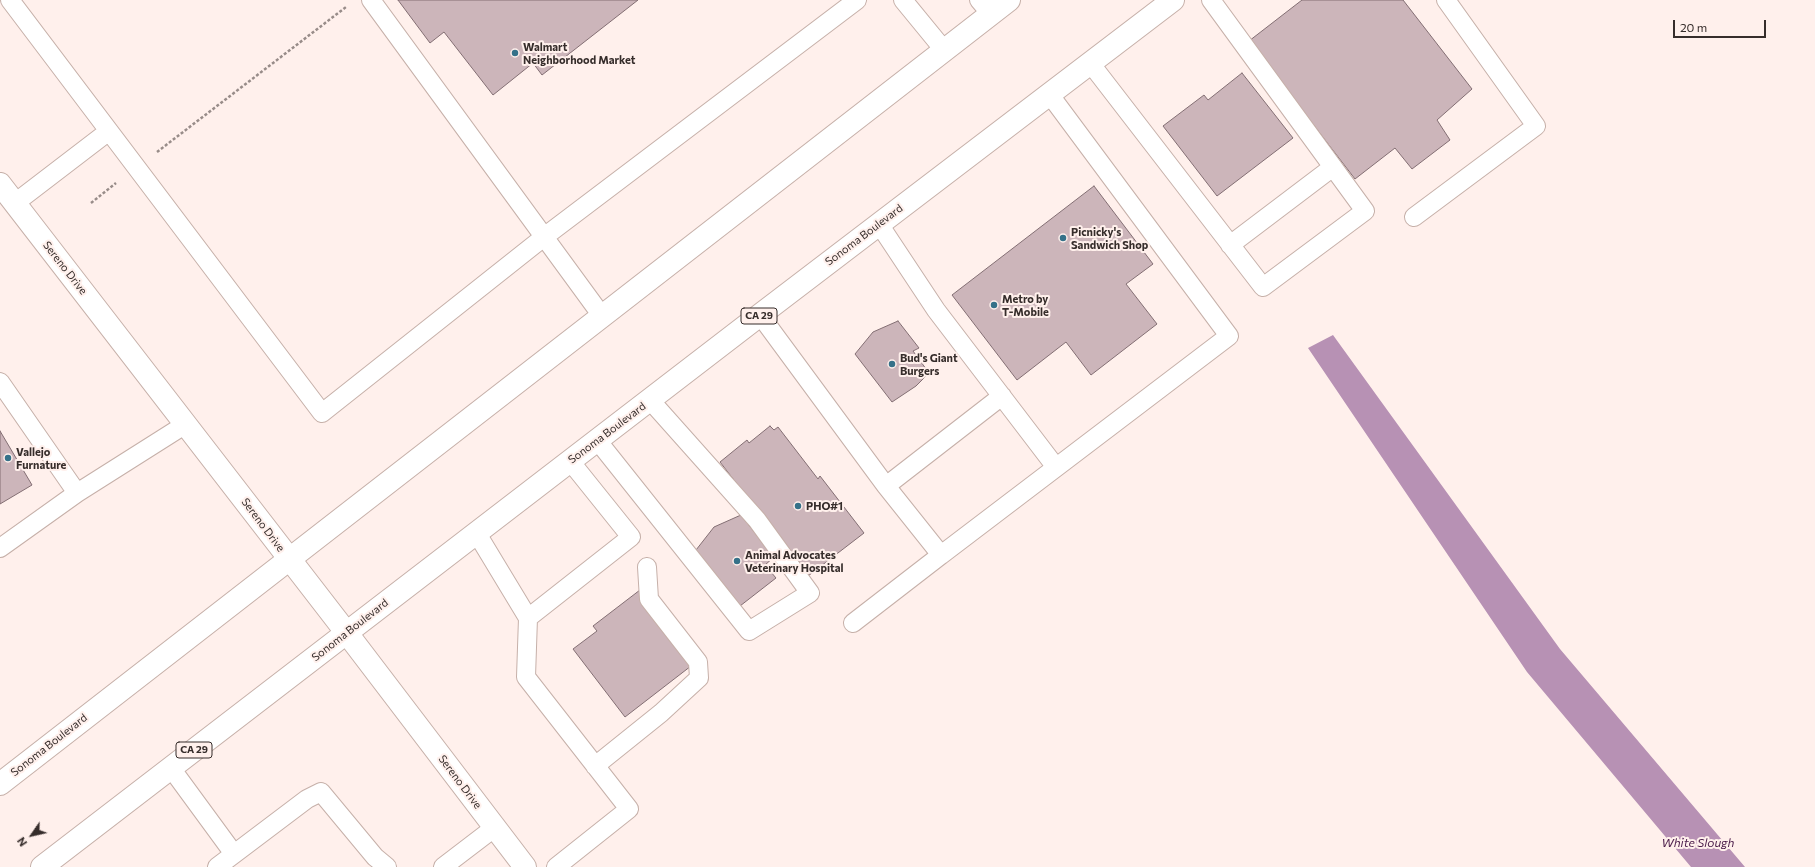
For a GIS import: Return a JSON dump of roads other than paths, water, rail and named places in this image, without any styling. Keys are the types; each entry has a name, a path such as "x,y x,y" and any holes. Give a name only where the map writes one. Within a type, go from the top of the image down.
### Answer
{"main road":[{"name":"Sonoma Boulevard","path":"0,784 944,50 985,7 1009,0"},
{"name":"Sonoma Boulevard","path":"42,867 476,532 1173,0"},
{"name":"Sereno Drive","path":"0,184 346,632 524,867"}],"lane":[{"path":"10,0 322,412 544,237 858,0"},
{"path":"371,0 602,316"},
{"path":"903,0 944,50"},
{"path":"1091,64 1263,287 1365,211 1211,0"},
{"path":"1414,217 1536,126 1446,0"},
{"path":"853,623 1056,466 1229,336 1050,95"},
{"path":"15,203 109,130"},
{"path":"1230,245 1334,167"},
{"path":"879,224 936,310 1056,466"},
{"path":"760,315 886,486 941,555"},
{"path":"0,382 77,493"},
{"path":"886,486 1002,396"},
{"path":"597,440 749,631 810,593 757,520 650,400"},
{"path":"0,548 77,493 186,424"},
{"path":"528,618 631,537 570,461"},
{"path":"476,532 528,618 526,677 629,809 556,867"},
{"path":"595,766 661,713 699,678 698,662 649,599 646,567"},
{"path":"171,768 234,854"},
{"path":"217,867 307,799 321,792 375,857 387,867"},
{"path":"443,867 494,828"}],"water":[{"name":"White Slough","path":"1333,335 1560,649 1745,867 1691,867 1527,672 1308,348"}],"place":[{"name":"Walmart Neighborhood Market","path":"515,53"},
{"name":"Picnicky's Sandwich Shop","path":"1063,238"},
{"name":"Metro by T-Mobile","path":"994,305"},
{"name":"Bud's Giant Burgers","path":"892,364"},
{"name":"Vallejo Furnature","path":"8,458"},
{"name":"PHO#1","path":"798,506"},
{"name":"Animal Advocates Veterinary Hospital","path":"737,561"}]}
